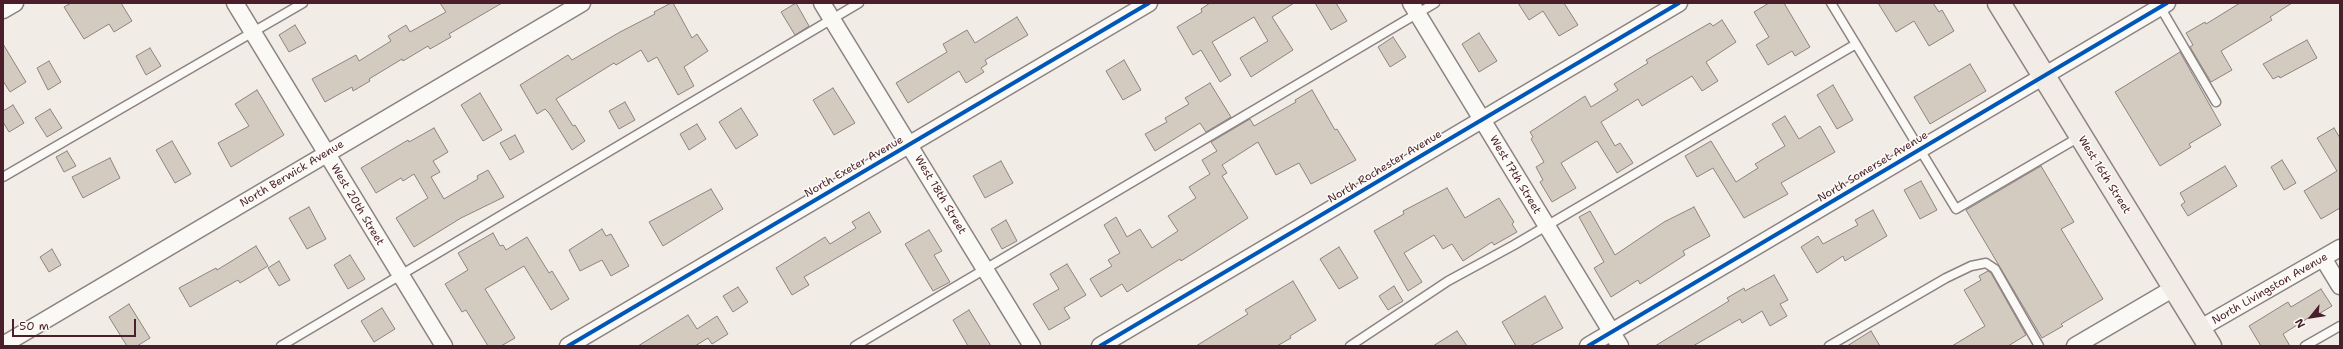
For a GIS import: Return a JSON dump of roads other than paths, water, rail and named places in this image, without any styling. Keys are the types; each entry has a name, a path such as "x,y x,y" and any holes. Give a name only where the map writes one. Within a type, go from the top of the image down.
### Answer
{"main road":[{"name":"West 16th Street","path":"1999,3 2204,338"}],"street":[{"path":"3,10 15,3"},
{"name":"West 20th Street","path":"234,3 444,346"},
{"name":"North Berwick Avenue","path":"3,345 582,3"},
{"name":"West 18th Street","path":"822,3 1032,346"},
{"name":"North Exeter Avenue","path":"568,346 1149,3"},
{"name":"North Rochester Avenue","path":"1100,346 1679,3"},
{"name":"North Somerset Avenue","path":"1588,346 2044,76 2162,4"},
{"name":"West 17th Street","path":"1414,8 1620,346"},
{"name":"North Livingston Avenue","path":"2204,338 2340,248"},
{"path":"2323,258 2340,286"},
{"path":"2075,346 2174,288"}],"lane":[{"path":"3,177 303,3"},
{"path":"281,346 859,3"},
{"path":"856,346 985,270 1414,8 1435,3"},
{"path":"1831,3 1956,209 2081,136"},
{"path":"2162,4 2216,102"},
{"path":"1350,346 1448,281 1547,226 1856,44"},
{"path":"1829,346 1946,278 1971,266 1986,263 1995,269 2039,346"},
{"path":"2305,346 2340,326"}]}
